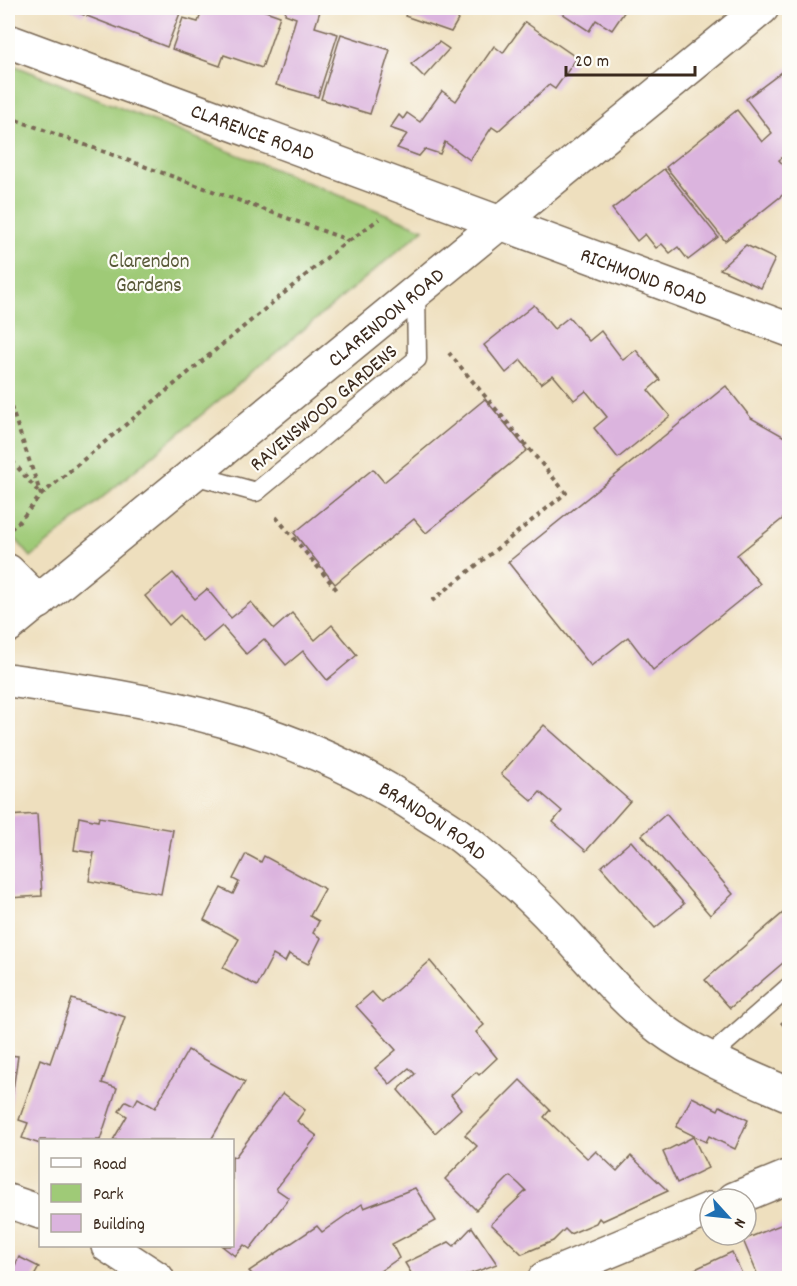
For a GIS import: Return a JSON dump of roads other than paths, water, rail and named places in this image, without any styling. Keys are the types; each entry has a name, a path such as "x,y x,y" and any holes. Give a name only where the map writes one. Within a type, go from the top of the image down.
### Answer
{"street":[{"name":"CLARENDON ROAD","path":"8,626 762,8"},
{"name":"CLARENCE ROAD","path":"8,41 419,191 499,223"},
{"name":"RICHMOND ROAD","path":"499,223 789,330"},
{"path":"8,571 39,602"},
{"name":"BRANDON ROAD","path":"8,680 160,703 241,724 332,759 395,792 468,842 556,923 628,1001 661,1029 709,1057 789,1095"},
{"path":"758,1189 789,1176"},
{"path":"8,1201 39,1212"},
{"path":"545,1278 698,1214"},
{"path":"111,1247 157,1278"}],"lane":[{"name":"RAVENSWOOD GARDENS","path":"194,475 256,492 417,359 416,291"},
{"path":"709,1057 789,986"}],"park label":[{"name":"Clarendon Gardens","path":"149,272"}]}
